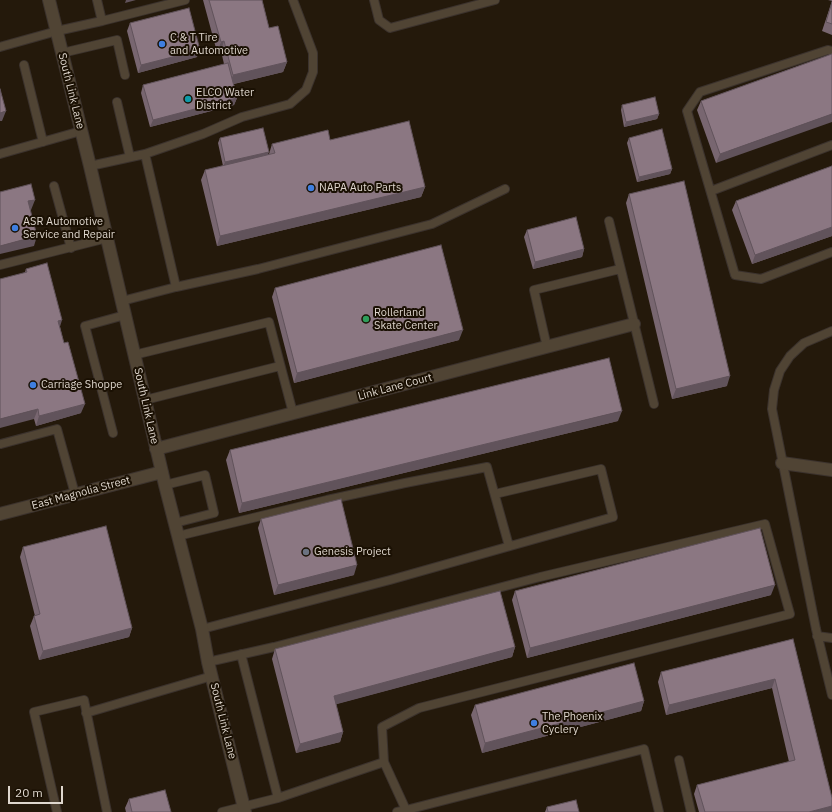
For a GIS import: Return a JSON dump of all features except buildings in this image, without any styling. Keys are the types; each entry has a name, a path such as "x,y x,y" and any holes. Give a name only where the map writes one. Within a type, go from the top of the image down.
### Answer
{"street":[{"name":"South Link Lane","path":"49,0 90,166 156,449 202,629 208,662 245,809"},
{"name":"Link Lane Court","path":"156,449 634,324"},
{"path":"782,463 832,470"},
{"name":"East Magnolia Street","path":"0,514 162,472"}],"lane":[{"path":"97,0 102,21"},
{"path":"0,47 57,31 185,0"},
{"path":"90,166 145,154 203,134 242,117 290,104 306,90 313,72 313,53 293,0"},
{"path":"374,0 379,20 390,28 496,0"},
{"path":"62,53 117,40 125,74"},
{"path":"832,51 828,50 700,92 687,111 736,275 761,279 832,252"},
{"path":"24,64 43,142"},
{"path":"117,102 130,158"},
{"path":"0,154 81,131"},
{"path":"711,191 832,145"},
{"path":"145,154 176,287"},
{"path":"54,186 70,248"},
{"path":"122,301 176,287 258,269 432,224 505,189"},
{"path":"609,221 654,404"},
{"path":"0,265 107,238"},
{"path":"547,347 534,290 620,269"},
{"path":"113,433 85,326 125,316"},
{"path":"134,355 269,322 293,413"},
{"path":"832,331 804,343 790,356 780,371 774,390 772,409 818,636 832,695"},
{"path":"145,400 280,366"},
{"path":"1,444 57,429 75,494"},
{"path":"178,536 327,500 487,467 509,546"},
{"path":"202,629 390,580 613,517 601,469 495,494"},
{"path":"165,485 205,475 218,527"},
{"path":"175,523 214,513"},
{"path":"208,662 274,647 540,577 765,524 790,614 419,708 382,727 384,762 406,811"},
{"path":"818,636 832,638"},
{"path":"241,654 278,798"},
{"path":"86,713 212,676"},
{"path":"57,812 34,712 84,700 107,812"},
{"path":"397,812 406,811 644,749 659,812"},
{"path":"678,760 692,812"},
{"path":"222,812 245,809 384,762"}],"place":[{"name":"C & T Tire and Automotive","path":"162,44"},
{"name":"ELCO Water District","path":"188,99"},
{"name":"NAPA Auto Parts","path":"311,188"},
{"name":"ASR Automotive Service and Repair","path":"15,228"},
{"name":"Rollerland Skate Center","path":"366,319"},
{"name":"Carriage Shoppe","path":"33,385"},
{"name":"Genesis Project","path":"306,552"},
{"name":"The Phoenix Cyclery","path":"534,723"}]}
